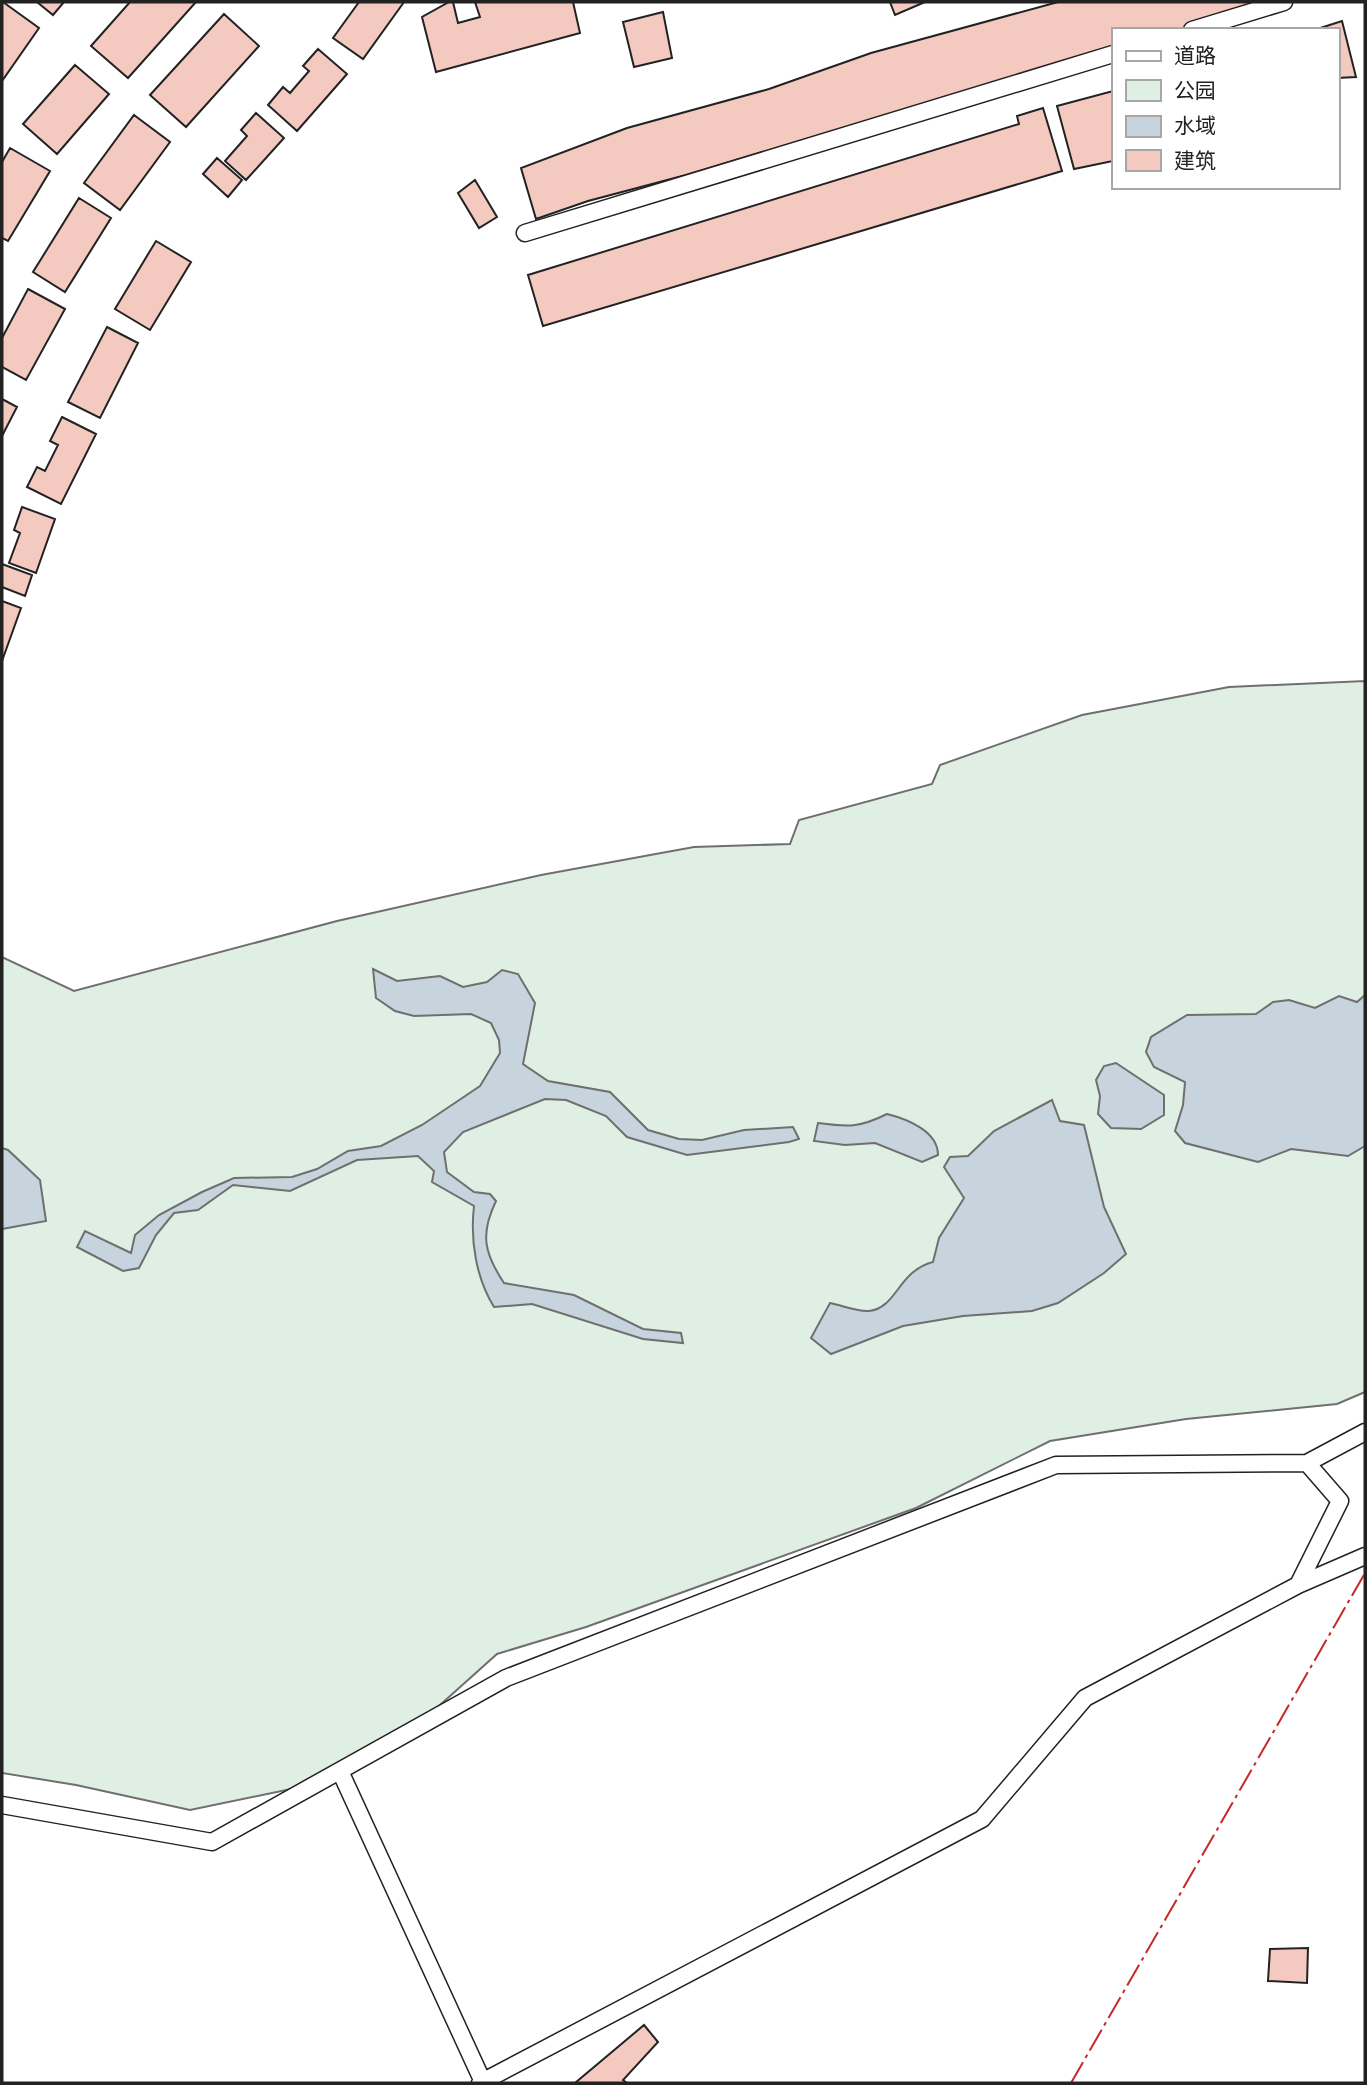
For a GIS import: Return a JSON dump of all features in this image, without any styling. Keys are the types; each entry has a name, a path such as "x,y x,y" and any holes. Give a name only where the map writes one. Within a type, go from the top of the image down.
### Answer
{"street":[{"path":"1199,28 1284,2"},
{"path":"525,233 1112,54"},
{"path":"2,1805 212,1842 506,1678 1056,1465 1307,1462 1365,1432"},
{"path":"1298,1585 1340,1500 1307,1462"},
{"path":"340,1770 481,2083 982,1819 1085,1698 1298,1585 1365,1556"}],"green space":[{"path":"1365,681 1365,1392 1337,1404 1186,1419 1050,1441 916,1508 586,1627 497,1654 420,1723 334,1780 190,1810 76,1785 2,1773 2,957 74,991 337,921 541,875 694,847 790,844 799,820 932,784 940,765 1082,715 1229,687"}],"water":[{"path":"373,969 397,981 440,976 463,987 487,982 502,970 518,974 535,1003 523,1064 548,1081 610,1092 648,1130 679,1139 702,1140 744,1130 793,1127 799,1139 789,1142 687,1155 627,1137 606,1116 566,1100 545,1099 463,1132 444,1152 447,1172 474,1192 490,1194 496,1201 488,1224 486,1243 492,1262 504,1283 574,1295 643,1329 681,1333 683,1343 643,1339 532,1304 494,1307 483,1284 476,1258 474,1206 432,1182 434,1171 418,1156 357,1160 290,1191 233,1185 198,1210 174,1213 156,1235 139,1268 123,1271 77,1247 85,1231 131,1253 135,1235 159,1215 202,1192 234,1178 292,1177 317,1169 348,1151 381,1146 422,1125 480,1086 500,1053 499,1040 491,1023 471,1014 414,1016 395,1011 376,998"},
{"path":"1365,995 1365,1146 1348,1156 1291,1149 1258,1162 1185,1143 1175,1131 1183,1105 1185,1082 1154,1067 1146,1052 1151,1037 1187,1015 1256,1014 1273,1002 1289,1000 1315,1008 1339,996 1357,1002"},
{"path":"1116,1063 1164,1095 1164,1115 1141,1129 1111,1128 1098,1114 1100,1096 1096,1080 1104,1066"},
{"path":"1052,1100 1060,1121 1084,1125 1104,1207 1126,1254 1104,1273 1058,1303 1032,1311 963,1316 903,1326 831,1354 811,1338 830,1303 864,1311 878,1308 892,1297 912,1273 933,1262 939,1238 964,1198 944,1167 950,1157 968,1156 994,1131"},
{"path":"887,1114 920,1127 933,1139 938,1155 922,1162 875,1143 845,1145 814,1141 818,1123 853,1125"},
{"path":"2,1148 8,1150 40,1180 46,1221 2,1229"}],"building":[{"path":"3,2 39,28 2,81 2,4"},
{"path":"37,2 64,2 53,15"},
{"path":"130,2 196,2 128,78 91,46"},
{"path":"359,2 404,2 363,59 333,38"},
{"path":"453,2 458,23 480,17 475,2 573,2 580,33 436,72 422,17"},
{"path":"890,2 925,2 895,15"},
{"path":"1058,2 1288,2 1197,28 1112,28 1112,47 686,175 588,201 536,219 521,168 627,128 769,89 871,53"},
{"path":"663,12 672,58 634,67 623,22"},
{"path":"224,14 259,46 186,127 150,95"},
{"path":"1342,21 1356,77 1339,78 1339,28 1320,28"},
{"path":"318,49 347,74 297,131 268,105 283,87 290,93 309,71 303,66"},
{"path":"75,65 109,94 57,154 23,124"},
{"path":"1112,91 1112,161 1074,169 1057,106"},
{"path":"1043,108 1062,171 543,326 528,275 1019,124 1017,116"},
{"path":"256,113 284,138 246,180 225,161 247,136 241,130"},
{"path":"134,115 170,142 120,210 84,183"},
{"path":"10,148 50,171 8,241 2,238 2,162"},
{"path":"217,158 242,180 228,197 203,174"},
{"path":"475,180 497,217 479,228 458,193"},
{"path":"79,198 111,218 65,292 33,272"},
{"path":"156,241 191,262 150,330 115,309"},
{"path":"28,289 65,309 26,380 2,367 2,338"},
{"path":"107,327 138,343 100,418 68,402"},
{"path":"2,399 17,407 2,436"},
{"path":"62,417 96,434 61,504 27,487 37,467 45,471 58,445 50,441"},
{"path":"22,507 55,519 36,573 9,563 20,533 14,530"},
{"path":"2,564 32,575 25,596 2,587"},
{"path":"2,601 21,608 2,661"},
{"path":"1308,1948 1307,1983 1268,1981 1270,1949"},
{"path":"644,2025 658,2042 623,2080 627,2083 575,2083"}],"power":[{"path":"1071,2083 1365,1573"}]}
